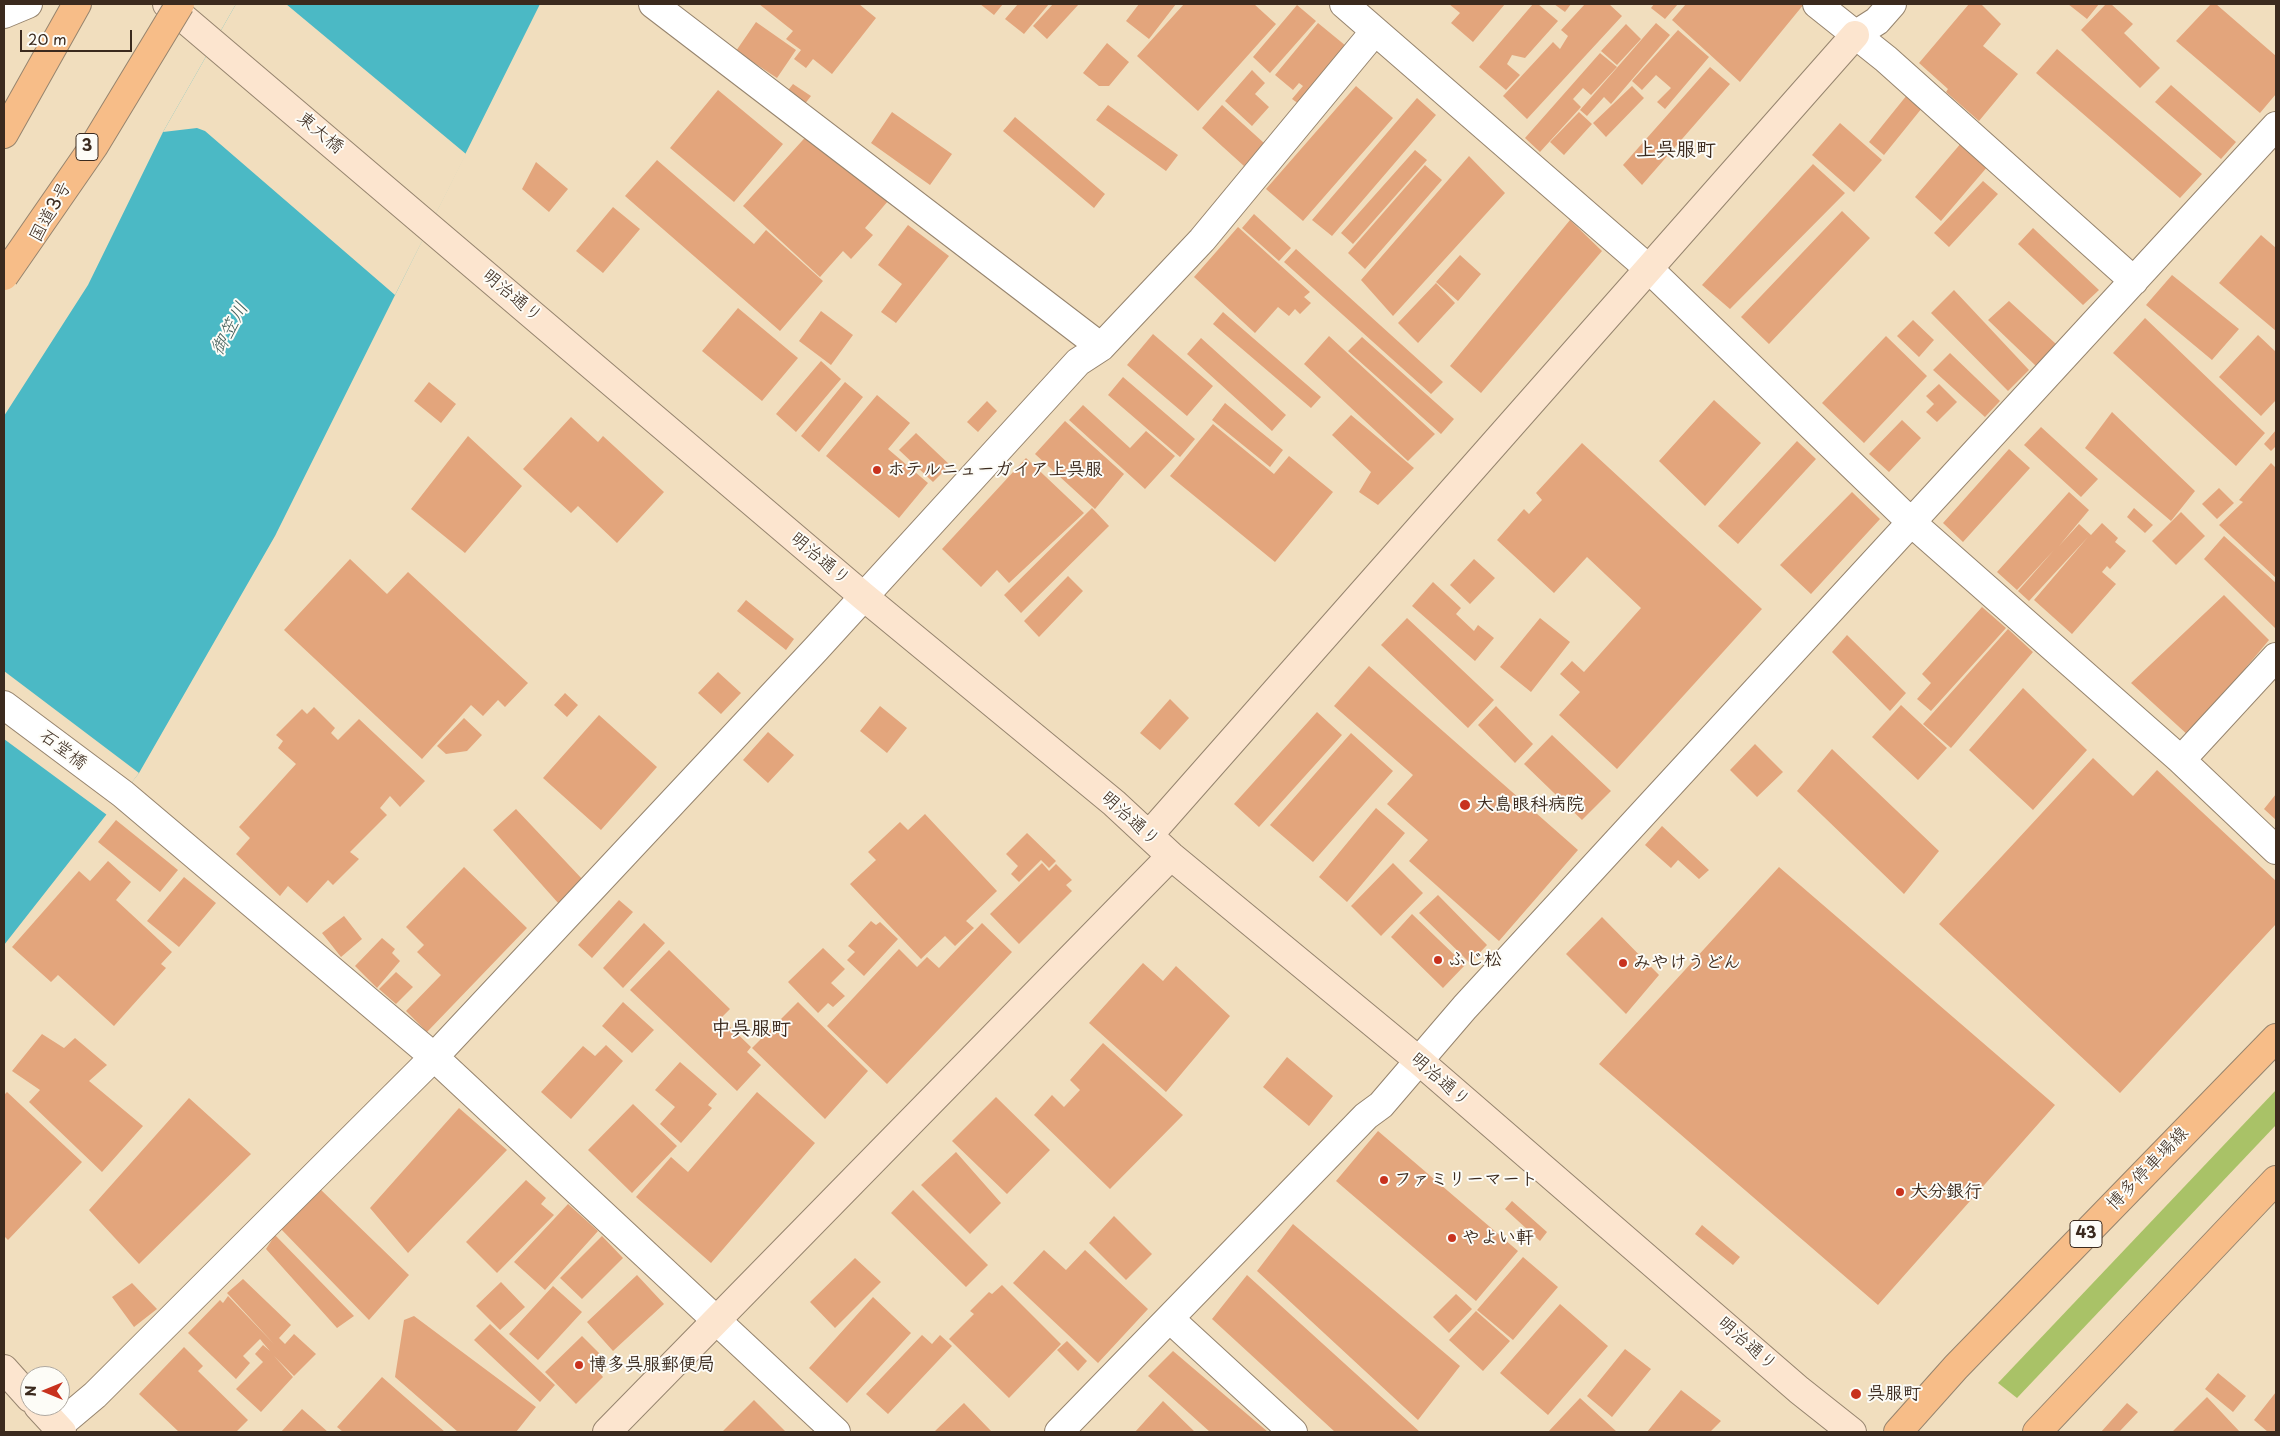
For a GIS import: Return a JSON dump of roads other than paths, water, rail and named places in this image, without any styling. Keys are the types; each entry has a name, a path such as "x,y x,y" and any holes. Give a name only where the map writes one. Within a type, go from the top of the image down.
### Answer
{"main road":[{"path":"4,134 77,4"},
{"name":"国道3号","path":"4,287 28,253 166,4"},
{"path":"4,264 86,142 171,4"},
{"path":"4,276 94,146 180,4"},
{"name":"博多停車場線","path":"1898,1432 1956,1367 2276,1038"},
{"path":"2037,1432 2276,1180"}],"street":[{"path":"4,14 28,4"},
{"name":"東大橋","path":"166,4 223,50 232,60 407,207"},
{"path":"653,4 1101,347"},
{"path":"1344,4 1649,269 1912,523 2181,760 2276,850"},
{"path":"1818,4 1886,59 2134,281"},
{"path":"1149,835 1855,35 1877,21 1892,4"},
{"path":"47,1416 60,1430 434,1057 1078,362 1101,347 1202,240 1375,31"},
{"path":"1060,1432 1366,1116 1381,1104 1418,1060 2276,126"},
{"name":"明治通り","path":"407,207 863,596 1418,1060 1792,1383 1852,1432"},
{"path":"2181,760 2276,657"},
{"name":"石堂橋","path":"4,705 123,794 434,1057 836,1432"},
{"path":"607,1432 1172,856"},
{"path":"1170,1319 1293,1432"},
{"path":"4,1369 20,1387"}],"water":[{"name":"御笠川","path":"236,4 540,4 275,536 139,773 4,945 4,416 88,285 163,132"}],"place":[{"name":"ホテルニューガイア上呉服","path":"877,470"},
{"name":"大島眼科病院","path":"1465,805"},
{"name":"ふじ松","path":"1438,960"},
{"name":"みやけうどん","path":"1623,963"},
{"name":"ファミリーマート","path":"1384,1180"},
{"name":"大分銀行","path":"1900,1192"},
{"name":"やよい軒","path":"1452,1238"},
{"name":"博多呉服郵便局","path":"579,1365"},
{"name":"呉服町","path":"1856,1394"}],"district":[{"name":"上呉服町","path":"1676,150"},
{"name":"中呉服町","path":"751,1029"}]}
